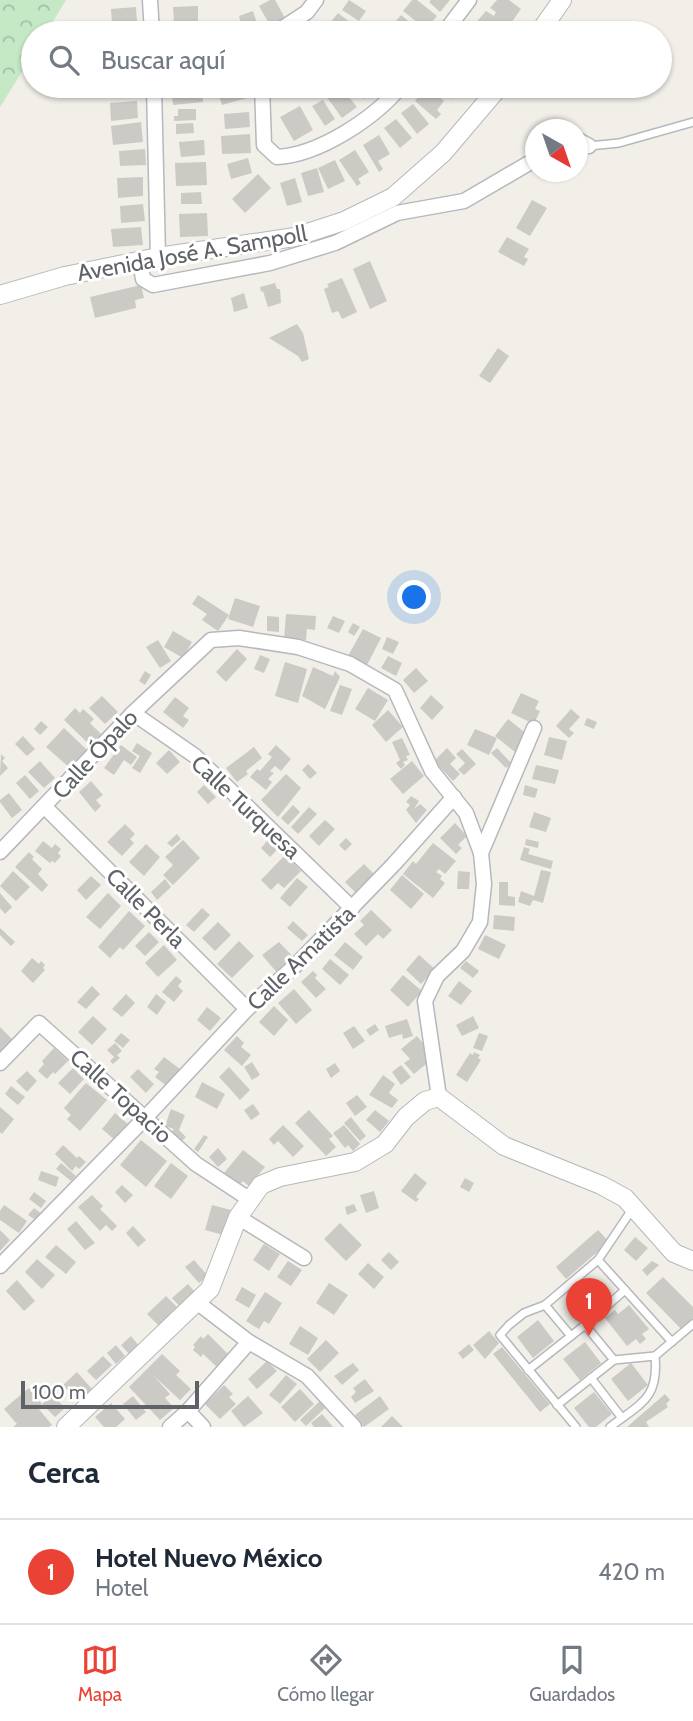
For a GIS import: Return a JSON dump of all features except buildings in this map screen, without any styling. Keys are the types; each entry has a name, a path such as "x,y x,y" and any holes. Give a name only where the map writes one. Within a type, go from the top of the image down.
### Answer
{"street":[{"path":"150,0 151,21"},
{"path":"293,21 307,12 316,0"},
{"path":"452,21 469,0"},
{"path":"547,21 562,0"},
{"path":"154,98 149,259 143,279 153,285 270,263 335,243 395,205 464,201 525,165"},
{"path":"262,98 264,145 277,157 294,156 343,135 391,98"},
{"name":"Avenida José A. Sampoll","path":"0,295 65,276 149,259 295,237 395,205 490,98"},
{"name":"Calle Ópalo","path":"0,852 133,713 211,639 239,638 298,647 350,664 395,690 432,771 466,813 481,853"},
{"name":"Calle Turquesa","path":"133,713 195,756 352,908"},
{"path":"534,728 481,853 484,884 481,922 463,951 438,976 425,1001 439,1097 503,1146 601,1185 625,1198 674,1253 693,1261"},
{"name":"Calle Amatista","path":"0,1266 247,1009 298,964 454,797"},
{"name":"Calle Perla","path":"45,807 247,1009"},
{"name":"Calle Topacio","path":"0,1063 40,1023 197,1164 249,1199"},
{"path":"66,1427 198,1303 209,1289 220,1266 238,1217 261,1185 279,1177 355,1162 385,1144 406,1117 425,1101 439,1097"},
{"path":"238,1217 304,1258"},
{"path":"198,1303 249,1342 307,1376 354,1427"},
{"path":"170,1427 188,1411 249,1342"},
{"path":"188,1411 203,1427"}],"lane":[{"path":"588,143 619,143 693,122"},
{"path":"576,1427 500,1335 524,1313 545,1305 598,1260 634,1208"},
{"path":"598,1260 672,1342"},
{"path":"528,1370 625,1290"},
{"path":"545,1305 571,1336"},
{"path":"558,1405 614,1360 655,1356 693,1324"},
{"path":"585,1325 614,1360"},
{"path":"610,1427 650,1396 657,1377 655,1356"},
{"path":"591,1378 622,1418"}],"green space":[{"path":"0,0 66,0 53,21 21,21 21,73 0,107"}],"place":[{"name":"Hotel Nuevo México","path":"589,1336"}]}
